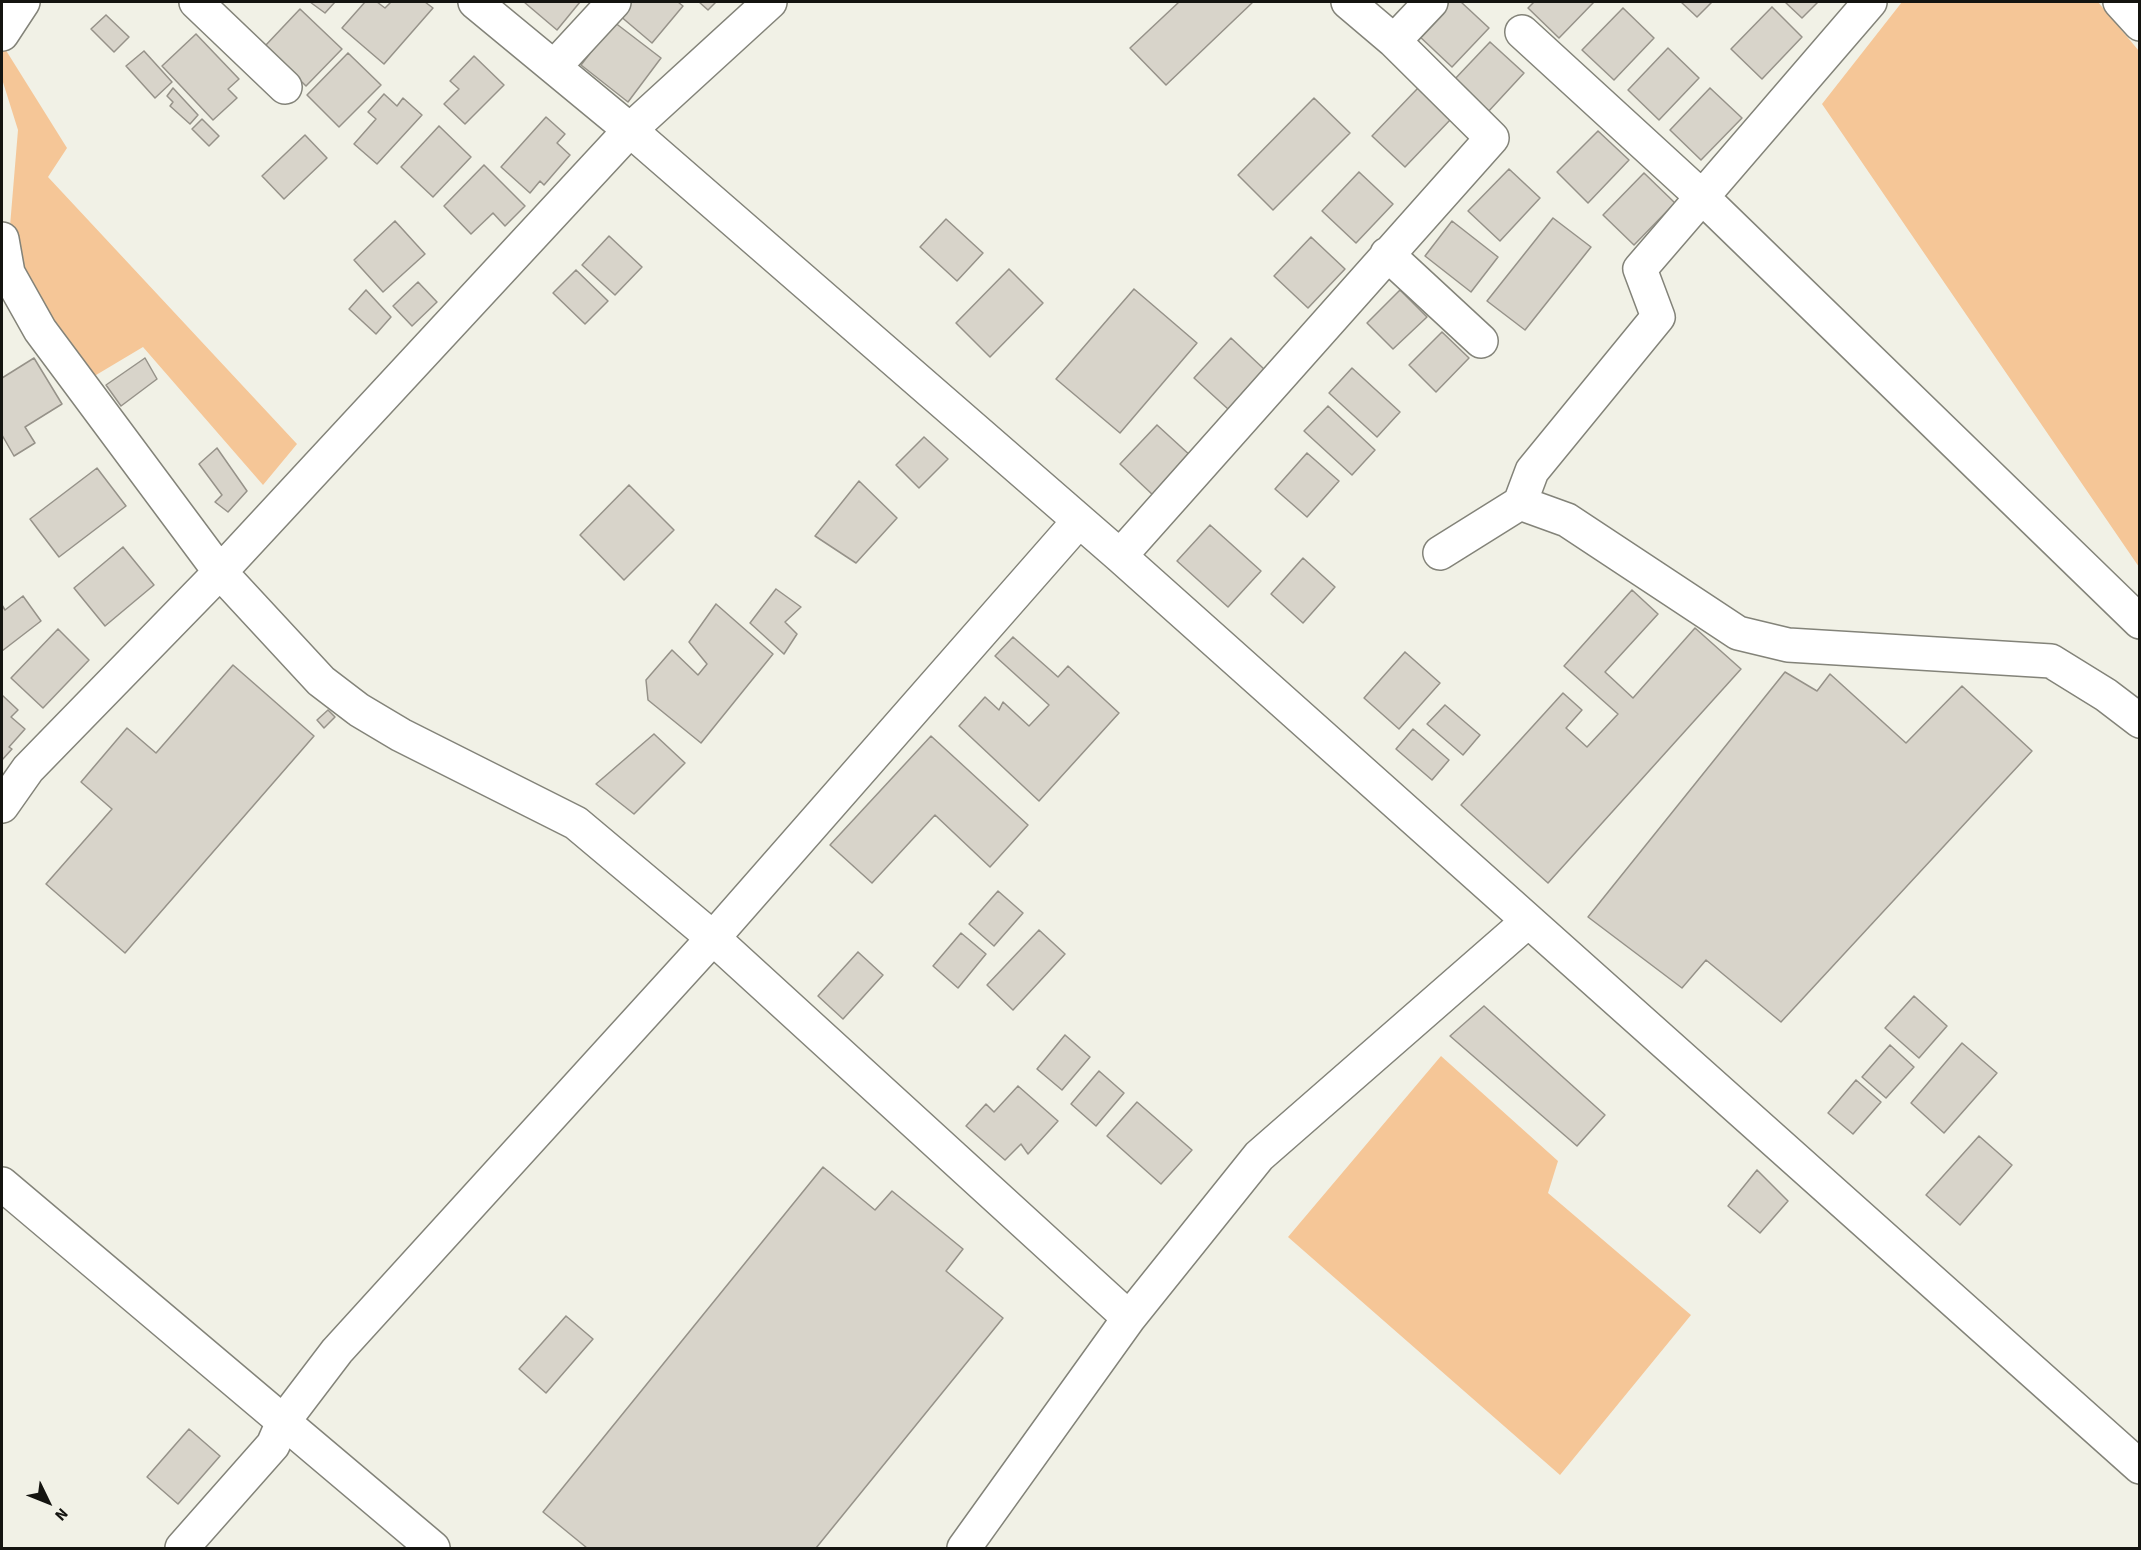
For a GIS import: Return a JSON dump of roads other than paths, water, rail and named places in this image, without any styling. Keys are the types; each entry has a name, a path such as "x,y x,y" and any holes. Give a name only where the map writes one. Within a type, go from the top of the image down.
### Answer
{"street":[{"path":"2,34 23,2"},
{"path":"196,2 285,87"},
{"path":"475,2 630,130 1078,522 1120,556 2139,1467"},
{"path":"554,67 614,2"},
{"path":"2,806 28,769 220,572 630,130 770,2"},
{"path":"1120,556 1492,138 1394,41 1348,2"},
{"path":"1394,41 1431,2"},
{"path":"1440,553 1520,503 1532,471 1658,317 1640,269 1870,2"},
{"path":"2120,2 2139,24"},
{"path":"1522,32 1701,196 2139,622"},
{"path":"2,239 8,273 40,330 220,572 321,681 358,710 576,822 713,938 1130,1318"},
{"path":"1387,254 1481,341"},
{"path":"1520,503 1568,520 1738,633 1788,645 2051,661 2106,695 2139,721"},
{"path":"182,1548 273,1445 283,1422 337,1351 713,938 1078,522"},
{"path":"964,1548 1130,1318 1259,1156 1527,922"},
{"path":"2,1184 433,1548"}]}
